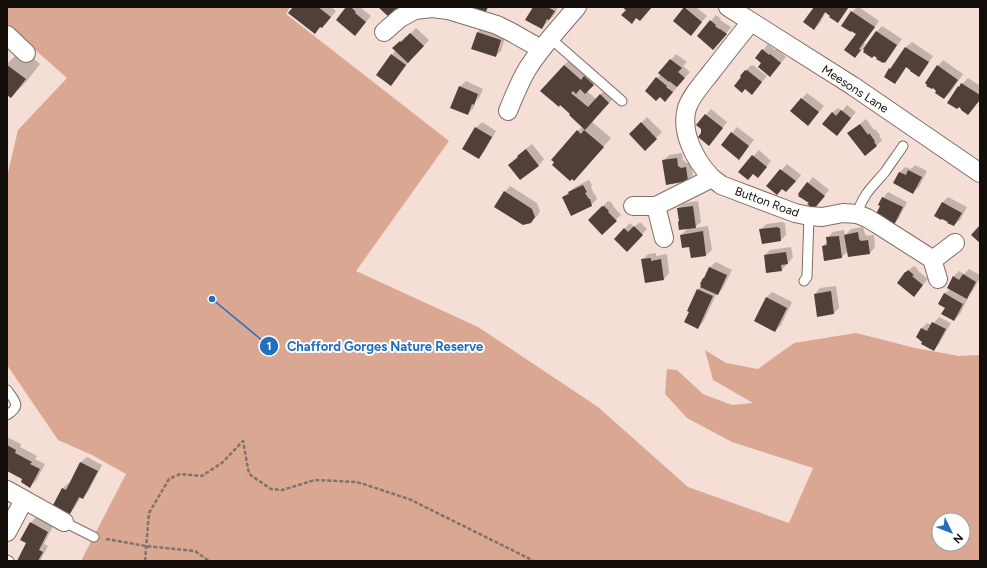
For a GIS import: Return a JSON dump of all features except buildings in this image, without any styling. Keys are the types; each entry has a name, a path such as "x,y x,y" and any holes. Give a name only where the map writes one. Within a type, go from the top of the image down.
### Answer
{"street":[{"path":"508,110 528,69 546,44 577,7"},
{"name":"Meesons Lane","path":"728,7 853,86 980,173"},
{"path":"384,32 400,18 415,10 432,8 448,10 546,44"},
{"name":"Button Road","path":"751,22 699,89 687,108 685,123 690,144 696,157 712,178 721,185 737,192 795,213 822,217 843,213 857,214 867,218 932,259"},
{"path":"7,35 26,52"},
{"path":"633,206 656,206 712,178"},
{"path":"656,206 664,238"},
{"path":"938,279 932,259 955,243"},
{"path":"7,490 64,522"},
{"path":"7,532 24,500"}],"lane":[{"path":"546,44 622,101"},
{"path":"857,214 862,200 903,146"},
{"path":"804,281 807,277 809,216"},
{"path":"7,390 16,403 16,407 14,411 7,415"},
{"path":"64,522 94,537"}],"path":[{"path":"145,561 149,513 169,479 180,474 202,476 223,462 243,442 249,474 271,489 282,490 315,480 357,482 409,499 534,561"},
{"path":"94,537 146,546 195,551 209,561"}],"shaded area":[{"path":"7,7 290,7 286,14 449,141 356,271 478,327 598,407 688,487 789,523 813,468 732,442 687,418 665,394 667,369 677,370 703,394 732,405 753,403 713,380 705,350 726,363 758,369 794,343 856,333 915,348 959,356 980,355 980,561 81,561 126,474 92,455 58,440 7,365 7,177 18,130 67,78 7,25"}],"place":[{"name":"Chafford Gorges Nature Reserve","path":"212,299"}]}
